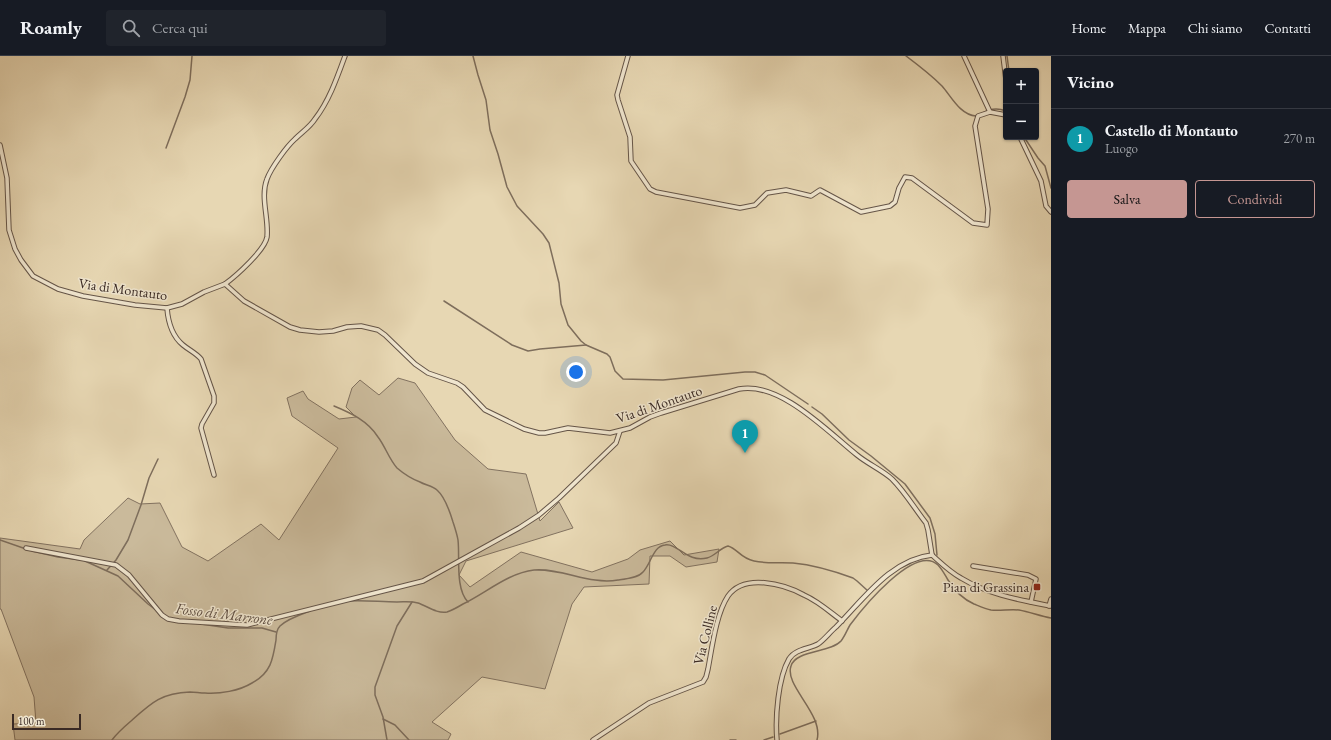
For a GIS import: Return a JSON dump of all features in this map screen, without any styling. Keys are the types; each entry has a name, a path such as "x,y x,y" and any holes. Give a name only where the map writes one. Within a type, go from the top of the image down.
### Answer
{"street":[{"path":"225,284 237,275 264,244 266,238 264,206 267,178 288,147 315,120 328,98 346,56"},
{"path":"628,56 617,95 630,137 631,161 650,189 656,192 740,208 755,205 767,193 786,190 811,196 820,190 861,212 890,206 895,202 899,188 905,177 912,178 973,223 987,225 988,209 976,126 978,116 990,112 1003,114"},
{"path":"964,56 990,112"},
{"path":"1003,56 1004,68"},
{"path":"1021,140 1041,181 1046,206 1051,212"},
{"name":"Via di Montauto","path":"0,145 7,178 9,230 15,249 33,276 58,289 83,296 135,305 167,308 182,304 204,292 225,284 244,300 290,327 300,330 319,332 361,326 378,330 415,364 428,372 450,379 463,387 485,410 515,426 545,434 568,428 610,433 630,428 661,412 739,389 744,388 765,391 801,409 815,418 861,459 892,480 926,523 932,555"},
{"path":"167,308 168,318 172,330 182,344 201,358 214,396 214,403 201,428 214,475"},
{"path":"26,548 116,565 129,575 154,607 168,619 247,626 423,582 540,515 616,443 620,431"},
{"path":"777,740 777,708 784,669 790,657 798,651 818,644 882,580 908,562 923,556 932,555 960,578 987,591 1050,606 1051,599"},
{"path":"974,566 1028,575 1036,579 1031,602"},
{"name":"Via Colline","path":"593,740 649,703 703,682 708,669 720,612 729,594 737,588 756,582 774,583 804,594 842,621"}],"shaded area":[{"path":"398,378 415,383 455,440 488,469 526,474 540,521 559,502 573,528 466,561 459,575 470,587 521,552 592,572 628,559 640,550 670,541 684,555 719,549 717,562 686,567 670,556 650,556 649,584 584,587 572,604 545,689 482,677 432,722 451,734 448,740 15,740 13,724 36,723 34,697 0,609 0,538 80,549 84,540 128,498 140,504 160,503 182,547 208,561 261,524 279,540 338,448 292,416 287,398 303,391 308,399 339,419 356,417 346,407 352,388 360,380 379,395"}],"waterway":[{"path":"166,148 190,80 192,56"},
{"path":"473,56 486,100 490,130 507,187 517,206 543,234 549,243 559,283 561,304 568,325 581,341 586,345 607,354 610,357 615,371 623,379 663,380 755,372 765,375 808,404"},
{"path":"906,56 938,82 961,109 970,115 976,116"},
{"path":"1007,56 1009,68"},
{"path":"983,113 994,109 1003,110"},
{"path":"1026,140 1045,166 1051,188"},
{"path":"444,301 512,345 528,351 586,345"},
{"path":"334,406 353,415 369,426 374,431 397,468 411,478 435,489 440,493 449,509 457,536 461,589 468,602"},
{"path":"812,407 822,414 849,440 905,484 930,518 935,534 937,555"},
{"path":"107,570 116,560 128,540 149,478 158,459"},
{"name":"Fosso di Marrone","path":"0,540 26,549"},
{"name":"Fosso di Marrone","path":"349,601 413,602 436,611 447,612 472,600 506,579 534,570 555,571 586,579 607,581 635,577 646,569 655,552 661,546 665,545 670,545 688,556 700,559 713,556 722,548 728,546 749,560 801,564 839,573 853,578 868,591"},
{"name":"Fosso di Marrone","path":"32,551 58,557 81,560"},
{"name":"Fosso di Marrone","path":"85,561 118,576 156,610"},
{"path":"817,740 818,730 815,720 793,682 790,674 791,666 799,657 829,648 841,641 850,625 877,593 903,570 916,563 928,561 938,565 956,591 966,600 974,604 991,610 1019,610 1051,618"},
{"path":"387,740 383,717 375,695 375,687 397,626 412,602"},
{"path":"112,740 121,730 151,704 171,694 229,691 247,686 258,679 270,665 274,653 276,634 279,627 290,619 310,611"},
{"name":"Fosso di Marrone","path":"201,624 228,628 262,628 276,632"},
{"path":"383,719 395,725 409,740"},
{"path":"780,734 816,721"},
{"path":"764,740 773,737"},
{"path":"730,740 736,740"}],"place":[{"name":"Castello di Montauto","path":"745,453"},
{"name":"Pian di Grassina","path":"1037,587"}]}
